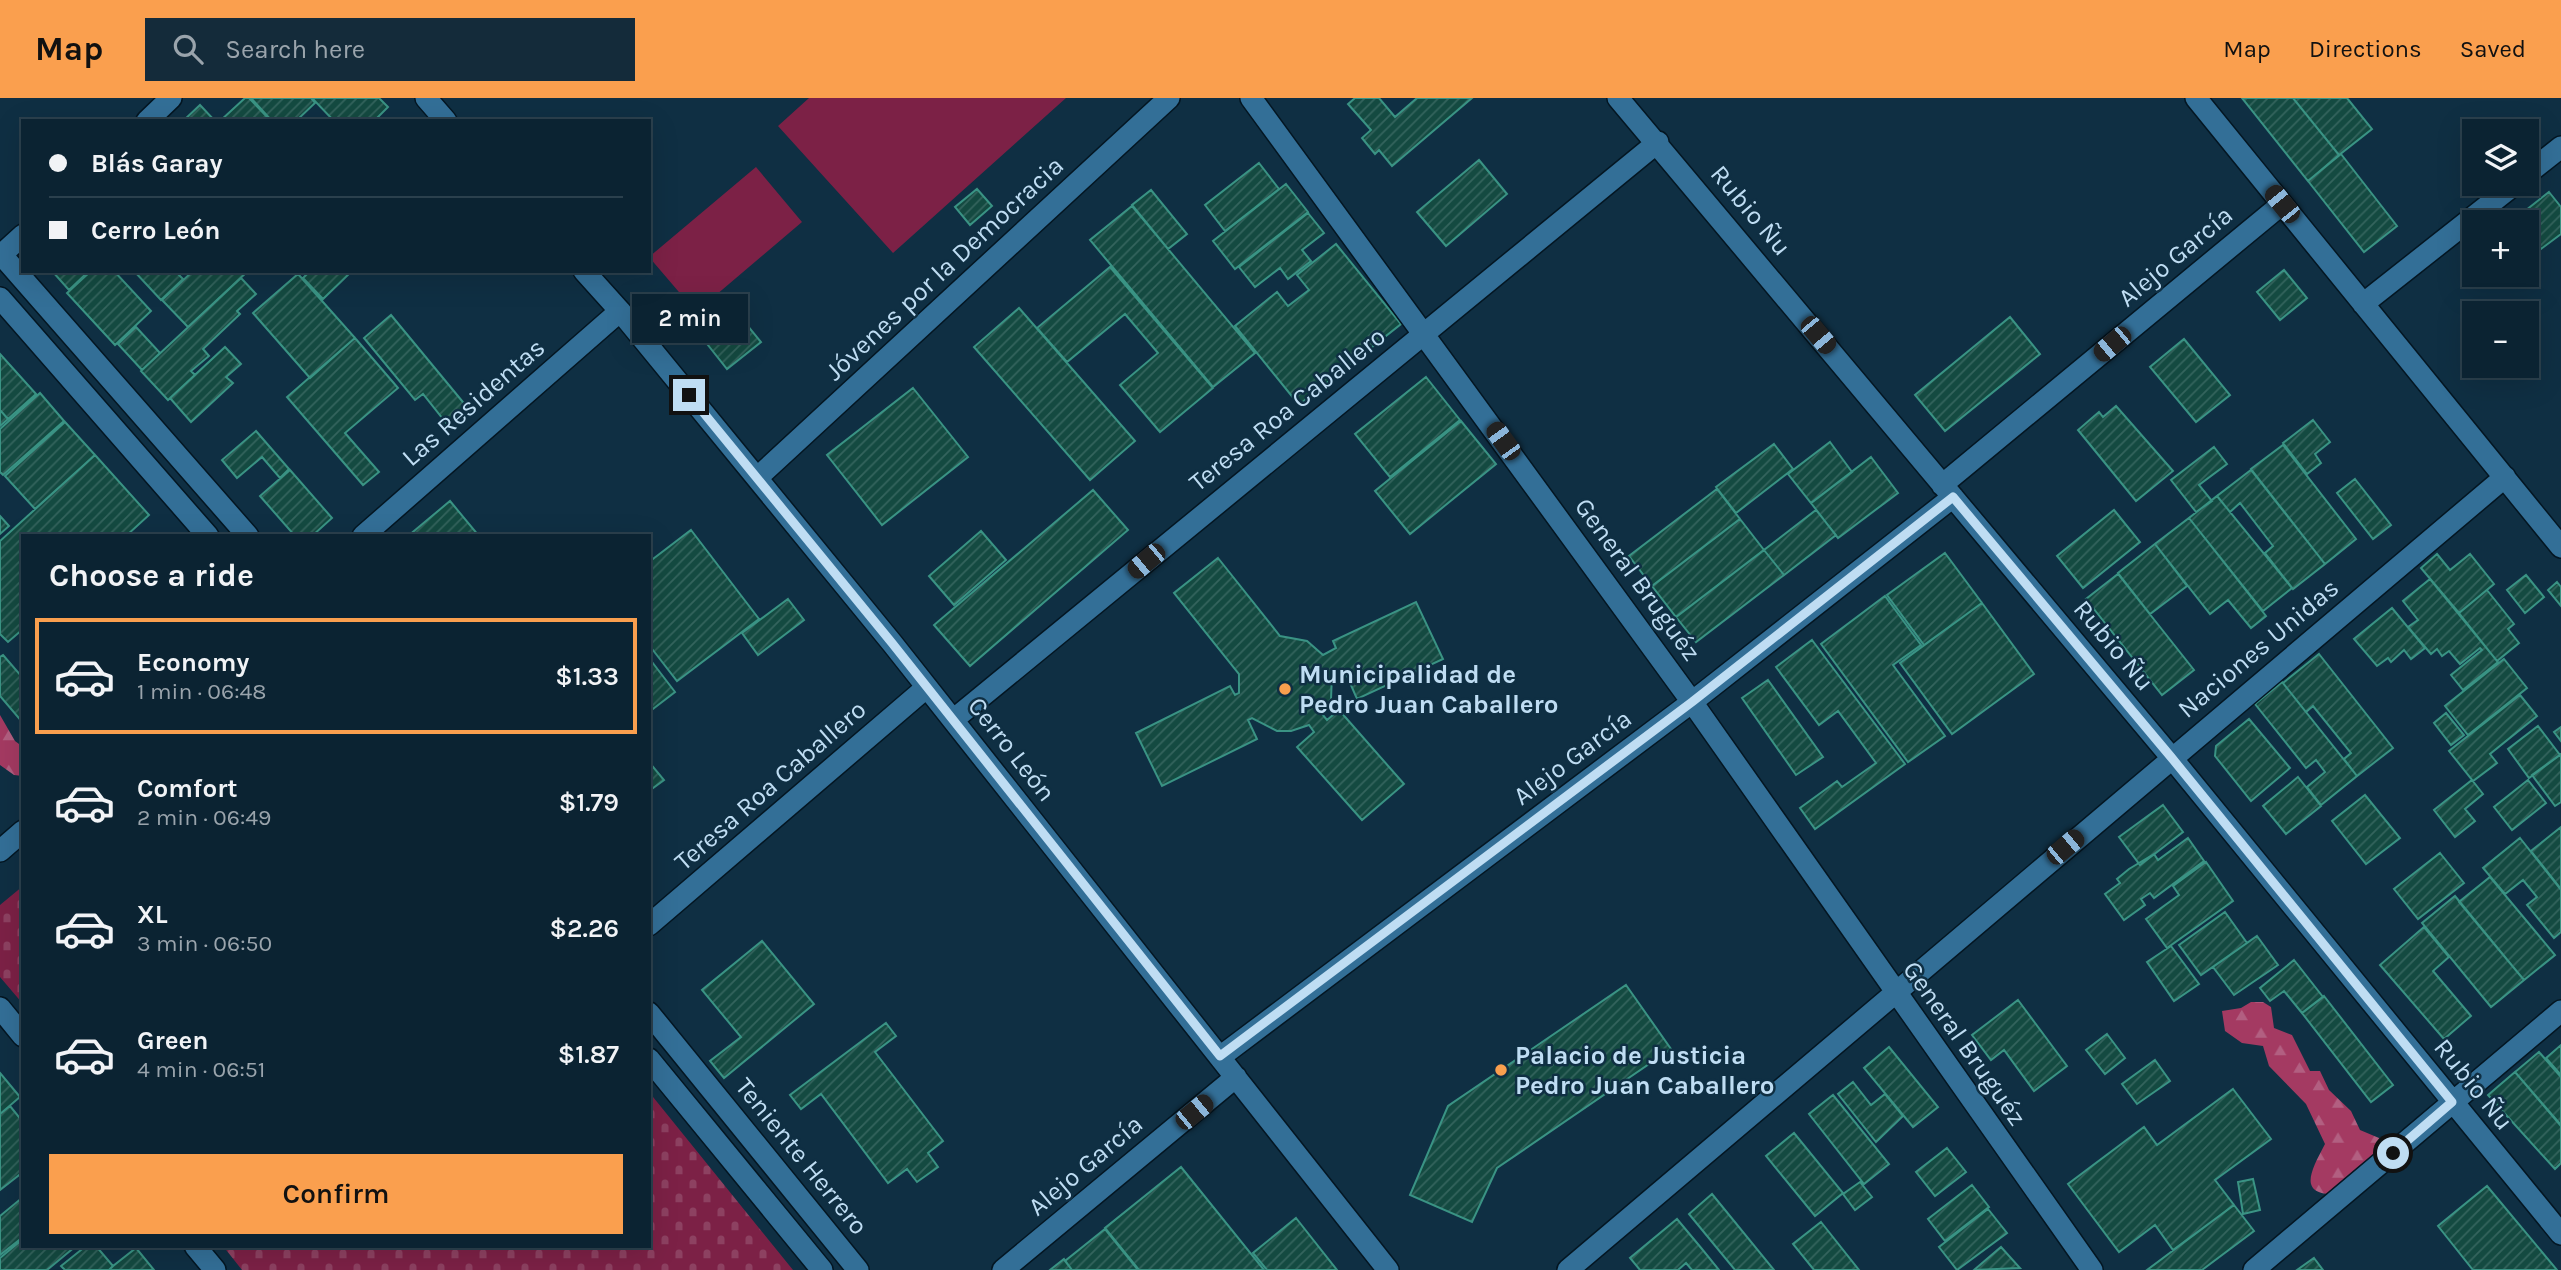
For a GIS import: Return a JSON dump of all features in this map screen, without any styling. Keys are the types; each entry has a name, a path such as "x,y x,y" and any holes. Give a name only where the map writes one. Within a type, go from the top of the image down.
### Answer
{"street":[{"path":"148,119 171,98"},
{"path":"426,98 444,119"},
{"name":"Jóvenes por la Democracia","path":"757,478 1169,98"},
{"name":"General Bruguéz","path":"1251,98 1692,702 2092,1270"},
{"name":"Rubio Ñu","path":"1618,98 1658,142 2171,757 2561,1234"},
{"path":"2196,98 2561,546"},
{"name":"Teresa Roa Caballero","path":"953,720 1658,142"},
{"path":"2539,164 2561,147"},
{"path":"2363,304 2500,196"},
{"name":"Alejo García","path":"1220,1056 1692,702 1947,491 2282,204"},
{"path":"21,237 1,254 246,534"},
{"name":"Cerro León","path":"586,273 620,311 953,720 1388,1270"},
{"path":"0,298 206,534"},
{"name":"Las Residentas","path":"365,534 620,311"},
{"path":"128,444 148,421"},
{"name":"Naciones Unidas","path":"1568,1270 2505,477"},
{"name":"Teresa Roa Caballero","path":"651,923 927,688"},
{"path":"0,851 21,833"},
{"path":"0,1008 21,1034"},
{"path":"2254,1270 2561,1010"},
{"name":"Teniente Herrero","path":"651,1015 858,1270"},
{"path":"651,1061 822,1270"},
{"name":"Alejo García","path":"1003,1270 1236,1077"},
{"name":"Teniente Herrero","path":"680,1097 702,1078"},
{"path":"197,1248 215,1270"}],"green space":[{"path":"809,98 1066,98 893,253 778,126"},
{"path":"756,167 802,222 696,312 651,259 651,255"},
{"path":"0,715 15,741 21,746 21,776 14,775 0,765"},
{"path":"21,888 21,1002 0,977 0,905"},
{"path":"2251,1002 2263,1002 2271,1007 2274,1028 2292,1035 2310,1071 2320,1071 2329,1090 2351,1111 2360,1130 2379,1138 2385,1147 2346,1194 2330,1194 2313,1188 2311,1175 2325,1144 2306,1104 2269,1066 2263,1046 2242,1043 2225,1031 2222,1011 2241,1008"},
{"path":"651,1094 793,1270 242,1270 225,1248 651,1248"}],"building":[{"path":"245,98 249,98 269,119 222,119"},
{"path":"251,98 311,98 315,103 298,119 270,119"},
{"path":"312,98 379,98 388,107 376,119 332,119"},
{"path":"1355,98 1379,98 1395,117 1417,98 1472,98 1392,166 1379,150 1375,154 1362,138 1371,130 1348,104"},
{"path":"2242,98 2293,98 2339,155 2308,181"},
{"path":"2293,98 2347,98 2372,129 2339,155"},
{"path":"200,105 213,119 185,119"},
{"path":"2341,154 2397,226 2364,252 2308,181"},
{"path":"1479,160 1507,194 1446,246 1417,212"},
{"path":"1259,163 1279,189 1225,231 1205,205"},
{"path":"1286,184 1308,212 1235,269 1213,241"},
{"path":"977,189 992,206 970,225 955,207"},
{"path":"1151,190 1187,234 1168,249 1132,205"},
{"path":"2549,192 2561,207 2561,234 2541,249 2539,210 2526,210"},
{"path":"1132,206 1255,353 1213,387 1090,240"},
{"path":"1308,213 1324,233 1302,250 1311,261 1288,279 1280,268 1255,287 1239,267"},
{"path":"1336,244 1401,324 1299,405 1235,326 1277,292 1288,306 1309,290 1297,275"},
{"path":"1110,267 1213,388 1160,432 1120,385 1158,353 1125,314 1067,362 1037,328"},
{"path":"2284,270 2307,298 2280,320 2257,292"},
{"path":"54,273 87,273 69,290"},
{"path":"89,273 116,273 151,311 115,345 67,293"},
{"path":"136,273 177,273 183,279 161,300"},
{"path":"191,273 246,273 188,327 162,300"},
{"path":"308,273 350,273 323,299 303,278"},
{"path":"298,274 355,338 310,378 253,313"},
{"path":"241,278 256,294 237,311 240,314 203,349 209,356 191,371 195,375 168,400 141,371"},
{"path":"729,303 761,342 727,369 696,330"},
{"path":"1019,308 1135,441 1090,480 974,347"},
{"path":"391,315 467,407 447,424 423,394 415,400 364,338"},
{"path":"2010,317 2040,354 1945,431 1915,395"},
{"path":"136,327 160,353 142,370 118,344"},
{"path":"355,338 398,388 345,433 379,472 363,485 287,397"},
{"path":"2184,339 2230,395 2196,422 2150,367"},
{"path":"225,347 241,364 226,377 233,383 191,422 170,398"},
{"path":"0,354 36,394 8,419 0,410"},
{"path":"1426,377 1460,420 1390,477 1355,434"},
{"path":"913,388 968,457 882,525 827,455"},
{"path":"40,393 64,421 3,475 0,472 0,429"},
{"path":"2116,406 2173,471 2136,501 2078,430 2099,412 2103,417"},
{"path":"0,410 8,419 0,426"},
{"path":"2313,420 2330,442 2315,454 2321,463 2307,474 2283,443"},
{"path":"1461,421 1496,464 1410,534 1375,491"},
{"path":"65,422 95,455 35,509 5,476"},
{"path":"256,431 289,469 280,478 262,457 237,478 222,460"},
{"path":"1830,442 1852,472 1811,503 1788,474"},
{"path":"1774,444 1793,469 1736,513 1716,487"},
{"path":"2283,445 2356,539 2325,564 2251,469"},
{"path":"2214,447 2227,464 2199,485 2212,501 2196,512 2171,480"},
{"path":"95,455 149,515 128,534 21,534 21,631 8,642 0,634 0,541"},
{"path":"1871,457 1898,493 1838,538 1811,503"},
{"path":"290,470 332,518 314,534 293,534 260,496"},
{"path":"2251,470 2325,564 2293,589 2265,553 2273,546 2240,503 2230,512 2217,496"},
{"path":"2355,479 2391,525 2373,539 2337,493"},
{"path":"1717,489 1740,519 1652,586 1629,556"},
{"path":"1093,490 1128,530 970,666 934,625"},
{"path":"2217,496 2292,588 2263,611 2189,518"},
{"path":"450,501 477,534 410,534"},
{"path":"1816,510 1836,535 1784,575 1764,550"},
{"path":"2114,510 2140,542 2083,588 2057,556"},
{"path":"0,516 9,526 0,534"},
{"path":"2189,518 2266,616 2251,628 2228,600 2210,614 2155,544"},
{"path":"1740,519 1764,550 1676,617 1652,586"},
{"path":"691,530 759,619 677,681 651,648 651,560"},
{"path":"981,531 1006,560 954,605 929,576"},
{"path":"2155,544 2187,586 2150,614 2118,573"},
{"path":"1764,550 1784,575 1696,642 1676,617"},
{"path":"1945,553 1982,603 1924,645 1887,595"},
{"path":"2437,554 2450,570 2470,554 2494,584 2459,613 2421,568"},
{"name":"Municipalidad de Pedro Juan Caballero","path":"1218,558 1280,636 1307,641 1323,655 1336,648 1333,641 1416,602 1443,659 1357,699 1344,669 1332,674 1331,699 1322,714 1327,720 1339,710 1404,784 1362,820 1297,747 1314,732 1309,725 1291,731 1277,731 1252,718 1248,720 1257,739 1162,786 1136,733 1230,686 1235,695 1239,693 1239,674 1174,593"},
{"path":"2118,574 2194,670 2162,695 2086,599"},
{"path":"2526,575 2544,597 2525,613 2507,590"},
{"path":"2430,579 2498,662 2463,690 2451,675 2482,650 2480,648 2460,664 2449,651 2442,656 2437,649 2431,654 2408,627 2418,620 2403,601"},
{"path":"2557,582 2561,587 2561,606 2548,590"},
{"path":"2487,590 2514,624 2508,629 2519,643 2497,661 2459,613"},
{"path":"1885,596 1921,645 1893,665 1945,736 1908,762 1821,644"},
{"path":"788,599 804,620 758,655 742,633"},
{"path":"1982,603 2034,674 1952,734 1900,663"},
{"path":"2392,608 2425,648 2411,659 2404,650 2391,662 2388,658 2377,666 2354,639"},
{"path":"1812,640 1905,764 1815,829 1800,808 1837,781 1842,787 1876,763 1838,711 1819,725 1776,667"},
{"path":"2319,654 2393,748 2357,776 2344,759 2351,753 2313,706 2306,712 2283,683"},
{"path":"3,655 21,676 21,721 0,696 0,657"},
{"path":"2504,659 2527,688 2468,735 2445,706"},
{"path":"651,661 675,692 651,710"},
{"path":"1768,680 1823,757 1796,775 1742,698"},
{"path":"2282,682 2357,776 2321,805 2307,787 2325,772 2316,760 2306,768 2255,704"},
{"path":"2520,695 2537,716 2490,754 2497,763 2473,781 2449,751"},
{"path":"2446,713 2464,735 2451,745 2434,723"},
{"path":"2249,719 2290,768 2251,801 2215,756 2216,746"},
{"path":"2538,726 2560,755 2529,778 2508,749"},
{"path":"2561,727 2561,741 2554,732"},
{"path":"2561,754 2561,802 2555,806 2532,775"},
{"path":"651,764 664,780 651,790"},
{"path":"2298,777 2321,806 2286,834 2263,806"},
{"path":"2472,780 2483,794 2465,809 2475,821 2455,837 2434,810"},
{"path":"2528,780 2546,803 2512,830 2494,807"},
{"path":"2365,795 2400,838 2366,864 2332,821"},
{"path":"2163,805 2183,832 2140,865 2119,837"},
{"path":"2561,827 2561,889 2531,851"},
{"path":"2188,838 2204,861 2154,898 2150,893 2141,899 2145,905 2124,920 2105,894 2120,883 2117,879 2129,869 2154,854 2158,860"},
{"path":"2520,838 2561,890 2561,932 2554,938 2527,905 2537,897 2523,880 2505,894 2483,868"},
{"path":"2440,853 2464,883 2418,919 2394,889"},
{"path":"2206,862 2233,901 2167,948 2146,919 2179,895 2173,886"},
{"path":"2490,877 2555,955 2524,980 2459,902"},
{"path":"2455,896 2524,980 2491,1007 2422,923"},
{"path":"2225,912 2247,943 2201,975 2179,945"},
{"path":"2424,927 2449,957 2433,971 2471,1016 2444,1039 2380,965"},
{"path":"2257,936 2278,965 2234,995 2213,967"},
{"path":"762,941 814,1004 724,1078 710,1061 741,1037 702,990"},
{"path":"2171,946 2199,984 2174,1001 2147,962"},
{"path":"2294,960 2323,997 2302,1013 2284,991 2270,1001 2260,988"},
{"path":"1626,985 1671,1049 1497,1168 1472,1222 1410,1195 1448,1106"},
{"path":"2324,996 2393,1085 2371,1102 2302,1013"},
{"path":"2018,1000 2067,1066 2034,1091 2004,1050 1991,1060 1972,1035"},
{"path":"886,1023 896,1036 875,1052 943,1141 928,1153 938,1167 917,1182 907,1169 888,1183 821,1094 801,1109 790,1095"},
{"path":"2107,1034 2125,1058 2105,1074 2086,1050"},
{"path":"2561,1045 2561,1075 2546,1058"},
{"path":"1889,1047 1938,1107 1913,1127 1864,1068"},
{"path":"2539,1052 2561,1077 2561,1125 2515,1072"},
{"path":"2155,1060 2170,1081 2137,1104 2122,1084"},
{"path":"2515,1072 2561,1126 2561,1163 2555,1169 2488,1095"},
{"path":"0,1073 20,1097 0,1114"},
{"path":"1853,1082 1871,1105 1885,1094 1903,1116 1876,1142 1838,1094"},
{"path":"2233,1089 2271,1139 2215,1180 2234,1205 2173,1250 2155,1225 2119,1252 2068,1184 2144,1127 2157,1145"},
{"path":"1833,1095 1889,1164 1864,1184 1809,1114"},
{"path":"10,1106 21,1120 21,1174 0,1190 0,1114"},
{"path":"1794,1133 1843,1193 1815,1216 1766,1156"},
{"path":"1947,1148 1966,1172 1935,1196 1916,1172"},
{"path":"1181,1167 1264,1270 1139,1270 1105,1228"},
{"path":"2253,1179 2260,1210 2243,1214 2238,1182"},
{"path":"1860,1182 1872,1197 1855,1210 1843,1194"},
{"path":"1972,1185 1989,1207 1945,1241 1928,1219"},
{"path":"2487,1186 2557,1270 2473,1270 2438,1226"},
{"path":"1712,1194 1774,1270 1735,1270 1689,1214"},
{"path":"21,1199 21,1239 0,1255 0,1216"},
{"path":"2234,1205 2254,1231 2202,1270 2147,1270"},
{"path":"1988,1209 2007,1233 1957,1270 1939,1247"},
{"path":"1296,1218 1337,1270 1267,1270 1253,1253"},
{"path":"1677,1219 1719,1270 1692,1270 1686,1263 1678,1270 1640,1270 1630,1258"},
{"path":"1821,1222 1859,1270 1814,1270 1793,1244"},
{"path":"1105,1229 1138,1270 1072,1270 1065,1261"},
{"path":"21,1241 21,1248 74,1248 47,1270 0,1270 0,1258"},
{"path":"2001,1247 2020,1268 1974,1270"},
{"path":"84,1248 98,1248 113,1266 109,1270 65,1270 61,1266"},
{"path":"136,1248 154,1270 109,1270 113,1266"},
{"path":"2314,1258 2323,1270 2297,1270"},
{"path":"1064,1259 1072,1270 1050,1270"}],"place":[{"name":"Municipalidad de Pedro Juan Caballero","path":"1285,689"},
{"name":"Palacio de Justicia Pedro Juan Caballero","path":"1501,1070"}],"route":[{"path":"689,395 892,643 1220,1056 1692,702 1953,497 2171,757 2452,1102 2393,1153"}]}
